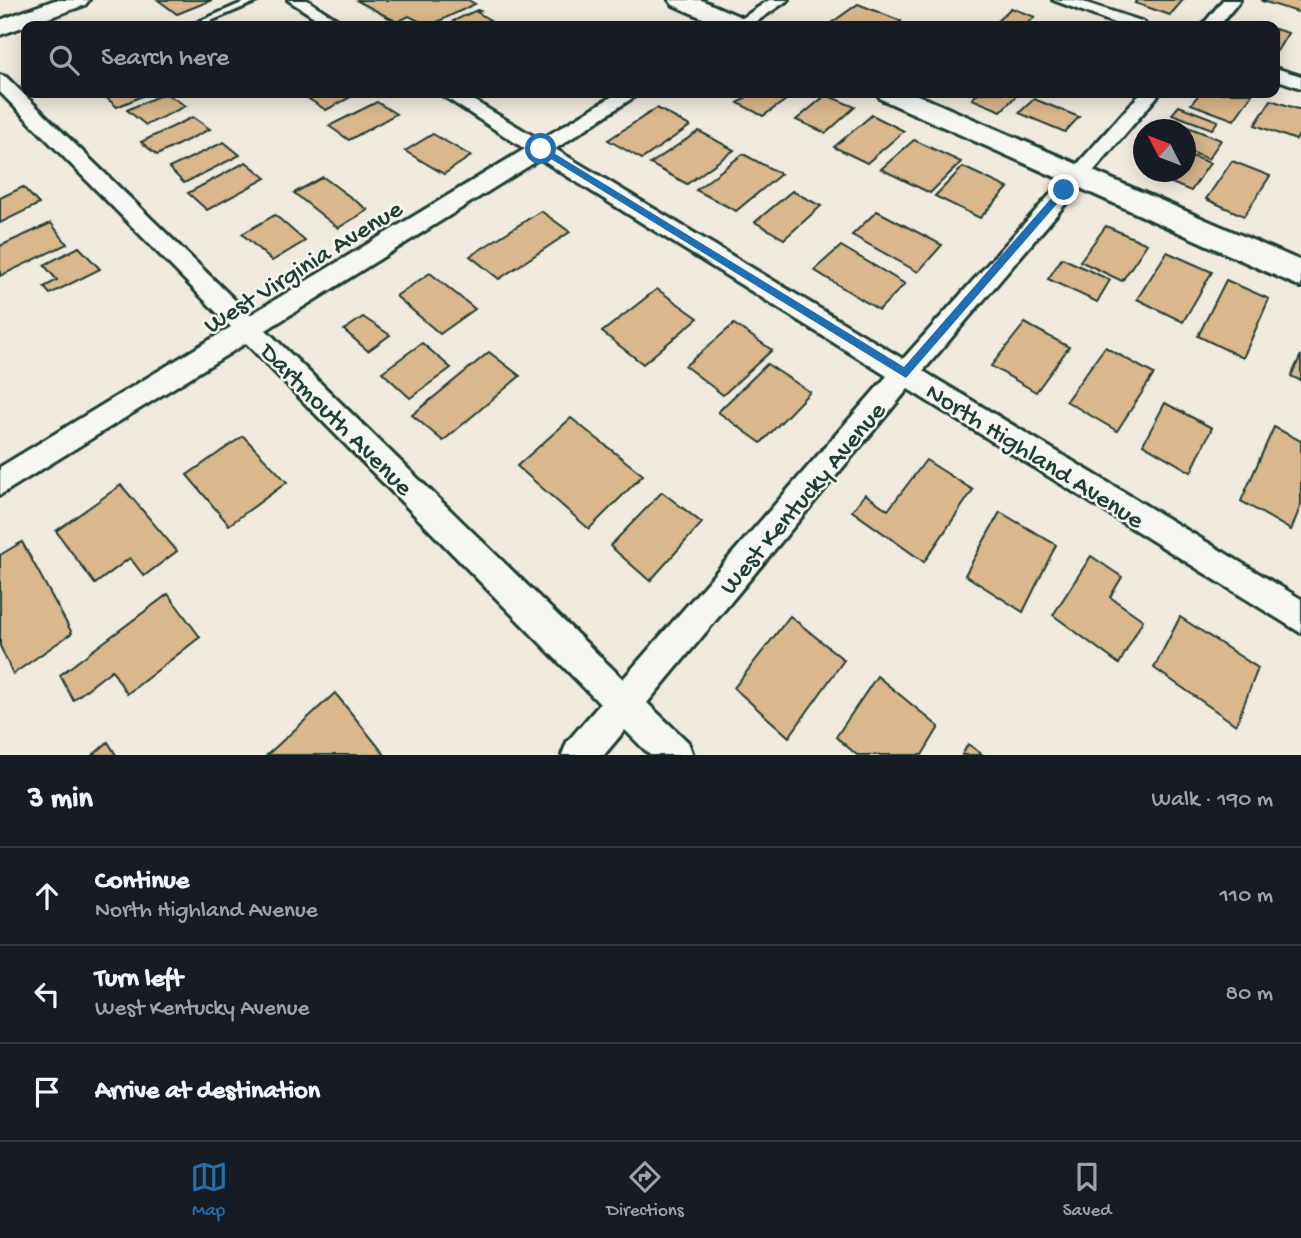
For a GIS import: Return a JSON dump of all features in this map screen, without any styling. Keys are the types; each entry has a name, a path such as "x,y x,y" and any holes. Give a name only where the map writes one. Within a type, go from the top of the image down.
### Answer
{"main road":[{"path":"0,28 77,0"},
{"path":"681,0 729,21"},
{"path":"902,98 1301,275"}],"street":[{"path":"296,0 331,21"},
{"path":"748,21 780,0"},
{"path":"1061,0 1123,21"},
{"path":"1214,21 1232,0"},
{"path":"1280,75 1301,82"},
{"name":"Dartmouth Avenue","path":"0,81 676,755"},
{"name":"North Highland Avenue","path":"456,98 1301,617"},
{"name":"West Virginia Avenue","path":"0,482 623,98"},
{"name":"West Kentucky Avenue","path":"580,755 906,373 1146,98"}],"lane":[{"path":"204,21 256,0"}],"building":[{"path":"158,0 212,0 177,14"},
{"path":"356,0 468,0 475,4 439,21 419,21 409,16 395,21"},
{"path":"1138,0 1183,0 1170,15 1135,3"},
{"path":"1263,0 1301,0 1301,13 1262,1"},
{"path":"858,4 901,21 834,21"},
{"path":"1011,8 1035,17 1030,21 997,21"},
{"path":"477,10 490,20 488,21 453,21"},
{"path":"1280,31 1288,33 1280,46"},
{"path":"106,98 138,98 117,107"},
{"path":"154,98 173,98 186,106 146,125 127,110"},
{"path":"308,98 349,98 326,110"},
{"path":"746,98 789,98 763,116 738,103"},
{"path":"822,98 833,98 855,107 826,133 796,120"},
{"path":"973,98 1014,98 1001,111"},
{"path":"1196,98 1249,98 1234,120 1191,104"},
{"path":"1034,99 1079,117 1065,132 1019,113"},
{"path":"1271,100 1301,110 1301,131 1296,140 1255,125"},
{"path":"377,102 396,114 349,140 329,126"},
{"path":"1179,106 1218,121 1212,129 1196,123 1196,119 1185,119 1172,114"},
{"path":"657,108 690,126 642,159 608,140"},
{"path":"872,115 904,131 867,163 834,147"},
{"path":"193,117 210,129 157,155 141,142"},
{"path":"1196,130 1221,140 1208,159 1196,154"},
{"path":"699,131 734,150 687,184 650,164"},
{"path":"433,134 471,156 444,174 405,151"},
{"path":"914,140 961,162 930,193 881,169"},
{"path":"224,142 240,155 184,183 169,168"},
{"path":"743,154 781,174 736,211 696,190"},
{"path":"1196,158 1210,163 1191,191 1169,182 1196,182"},
{"path":"1232,161 1270,176 1244,216 1206,199"},
{"path":"246,162 266,178 207,210 188,193"},
{"path":"963,167 1008,188 980,218 935,196"},
{"path":"323,177 368,210 338,228 294,193"},
{"path":"23,187 39,204 0,223 0,198"},
{"path":"792,191 821,206 784,239 755,222"},
{"path":"541,211 570,232 499,279 470,256"},
{"path":"877,211 942,245 918,272 852,235"},
{"path":"275,215 305,241 272,261 242,234"},
{"path":"51,223 67,244 0,276 0,246"},
{"path":"1106,226 1147,244 1122,281 1080,261"},
{"path":"841,246 905,284 879,310 814,270"},
{"path":"79,247 100,269 50,294 44,287 57,280 44,265"},
{"path":"1167,252 1212,272 1183,322 1137,299"},
{"path":"1062,258 1110,280 1097,302 1048,279"},
{"path":"430,273 475,309 440,334 396,296"},
{"path":"1226,280 1269,299 1243,358 1198,336"},
{"path":"657,289 698,318 643,364 602,332"},
{"path":"363,317 390,335 368,351 344,330"},
{"path":"1025,323 1069,347 1036,392 991,366"},
{"path":"734,324 772,350 723,395 685,366"},
{"path":"422,343 451,368 410,398 382,372"},
{"path":"1105,347 1154,374 1117,431 1066,401"},
{"path":"489,352 520,376 443,441 412,415"},
{"path":"1301,355 1301,381 1291,376"},
{"path":"767,364 810,392 761,443 718,412"},
{"path":"1165,403 1212,428 1191,472 1143,444"},
{"path":"571,418 643,475 589,529 517,466"},
{"path":"1274,427 1301,441 1301,505 1291,530 1241,501"},
{"path":"243,436 287,482 229,525 187,475"},
{"path":"926,460 973,490 924,562 852,511 865,494 888,510"},
{"path":"121,485 177,551 144,576 130,558 95,584 56,531"},
{"path":"662,492 702,523 650,581 610,546"},
{"path":"1000,512 1056,545 1023,612 965,575"},
{"path":"22,542 72,633 13,674 0,646 0,555"},
{"path":"1091,556 1122,577 1110,597 1143,620 1119,664 1053,615"},
{"path":"168,594 200,637 127,694 112,670 73,700 60,675"},
{"path":"790,616 844,660 789,737 734,688"},
{"path":"1180,617 1258,668 1236,725 1154,668"},
{"path":"877,676 939,727 922,755 857,755 836,737"},
{"path":"335,693 385,755 267,755"},
{"path":"108,742 116,755 93,755"},
{"path":"968,744 983,755 962,755"}],"route":[{"path":"541,149 906,373 1064,190"}]}
